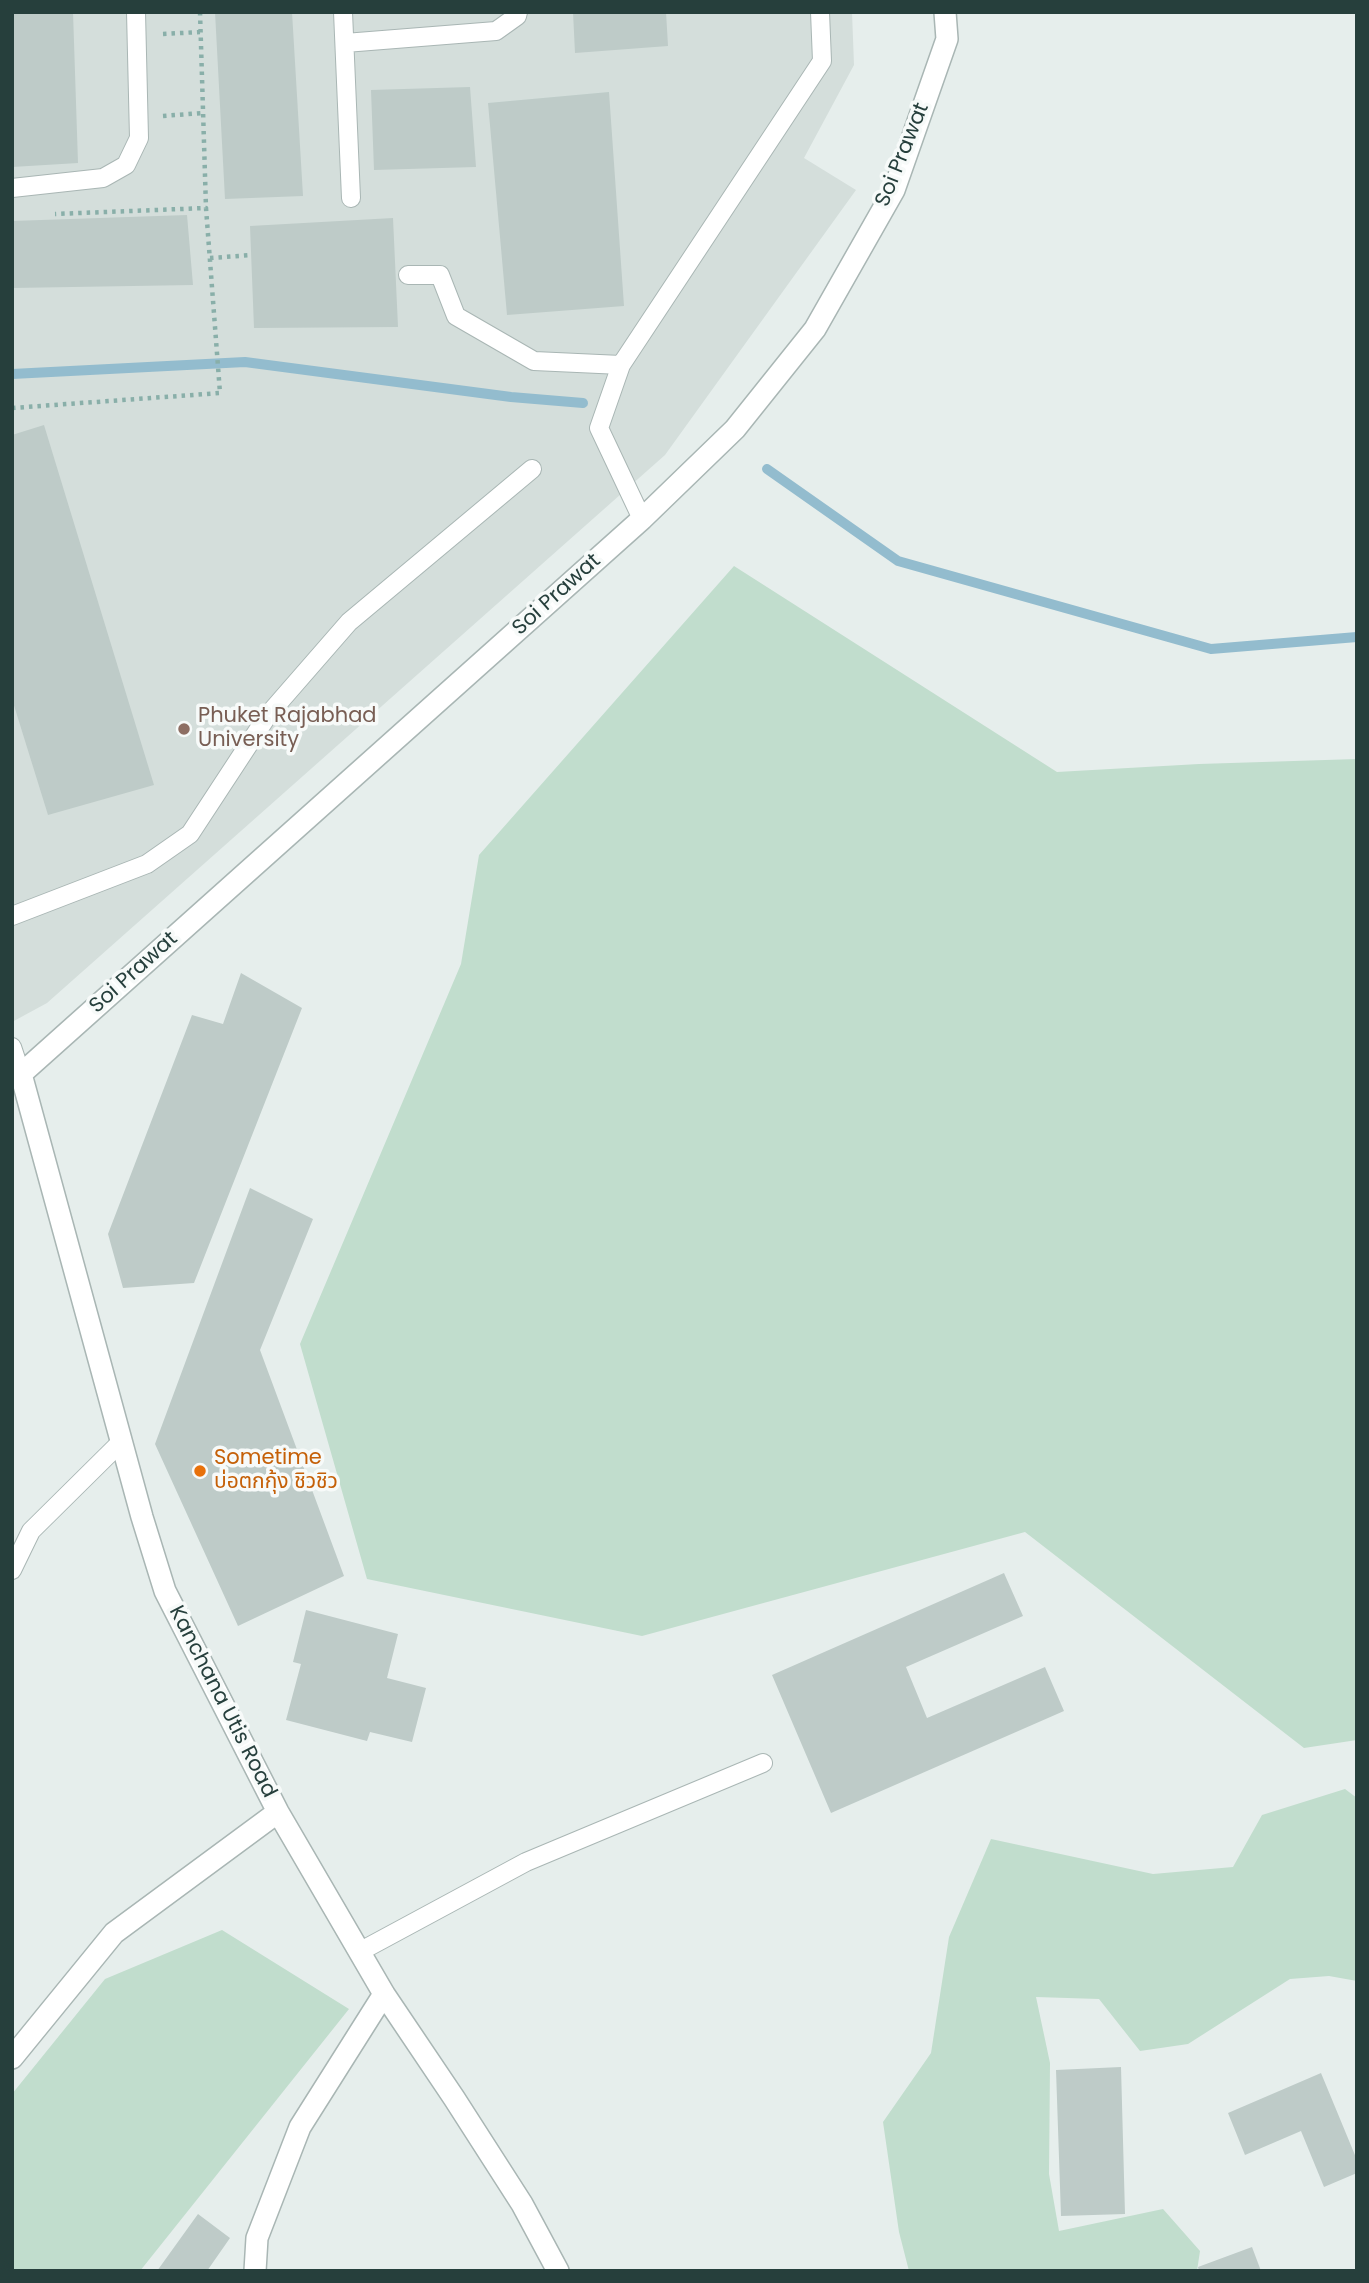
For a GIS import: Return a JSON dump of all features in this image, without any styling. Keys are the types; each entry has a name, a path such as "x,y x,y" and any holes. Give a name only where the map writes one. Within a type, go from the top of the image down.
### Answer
{"street":[{"name":"Soi Prawat","path":"22,1074 642,519 734,429 815,329 894,190 947,39 945,12"},
{"name":"Kanchana Utis Road","path":"22,1074 164,1591 278,1812 359,1952 522,2204 558,2271"},
{"path":"12,2058 114,1933 278,1812"},
{"path":"255,2271 257,2238 300,2127 384,1994"}],"lane":[{"path":"12,188 103,178 126,165 139,138 136,12"},
{"path":"343,12 351,198"},
{"path":"345,43 496,31 517,16 518,12"},
{"path":"642,519 599,428 621,365 822,61 820,12"},
{"path":"408,275 440,275 456,316 534,361 621,365"},
{"path":"12,916 147,864 190,834 268,715 349,622 532,468"},
{"path":"12,1047 22,1074"},
{"path":"12,1570 31,1531 122,1441"},
{"path":"359,1952 526,1862 762,1763"}],"path":[{"path":"12,408 220,393 206,208 200,12"},
{"path":"136,35 200,32"},
{"path":"138,117 203,113"},
{"path":"52,214 206,208"},
{"path":"209,258 252,255"}],"shaded area":[{"name":"Phuket Rajabhad University","path":"12,12 852,12 854,65 804,158 856,190 665,455 47,1003 12,1022"}],"green space":[{"path":"734,566 1057,772 1357,759 1357,1740 1304,1748 1025,1532 642,1636 367,1579 300,1344 461,964 479,855"},
{"path":"1345,1789 1357,1798 1357,1981 1329,1976 1290,1979 1188,2044 1140,2051 1099,1999 1036,1997 1050,2063 1049,2174 1059,2231 1163,2209 1200,2251 1197,2271 909,2271 899,2232 883,2122 931,2053 949,1937 991,1839 1153,1874 1233,1867 1262,1815"},
{"path":"222,1930 349,2009 140,2271 12,2271 12,2094 105,1979"}],"building":[{"path":"12,12 73,12 78,163 12,167"},
{"path":"215,12 292,12 303,196 225,199"},
{"path":"573,12 666,12 668,46 575,53"},
{"path":"470,87 476,167 374,170 371,90"},
{"path":"609,92 624,306 507,315 488,103"},
{"path":"187,215 193,285 12,288 12,221"},
{"path":"393,218 398,327 254,328 250,226"},
{"path":"44,425 154,785 48,815 12,699 12,435"},
{"path":"241,973 302,1008 194,1283 123,1288 108,1234 192,1015 223,1024"},
{"path":"250,1188 313,1219 260,1350 344,1576 238,1626 155,1444"},
{"path":"1004,1573 1023,1616 906,1667 927,1718 1045,1667 1064,1711 831,1813 772,1675"},
{"path":"306,1610 398,1634 387,1678 426,1688 412,1742 370,1732 367,1741 286,1720 301,1664 293,1662"},
{"path":"1121,2067 1125,2214 1061,2216 1056,2070"},
{"path":"1321,2073 1357,2160 1357,2173 1324,2187 1301,2131 1245,2155 1228,2113"},
{"path":"198,2214 230,2238 207,2271 157,2271"},
{"path":"1252,2247 1261,2271 1199,2271 1198,2267"}],"waterway":[{"path":"12,374 245,362 511,397 583,403"},
{"path":"767,469 898,561 1211,649 1357,637"}],"place":[{"name":"Phuket Rajabhad University","path":"184,729"},
{"name":"Sometime บ่อตกกุ้ง ชิวชิว","path":"200,1471"}]}
